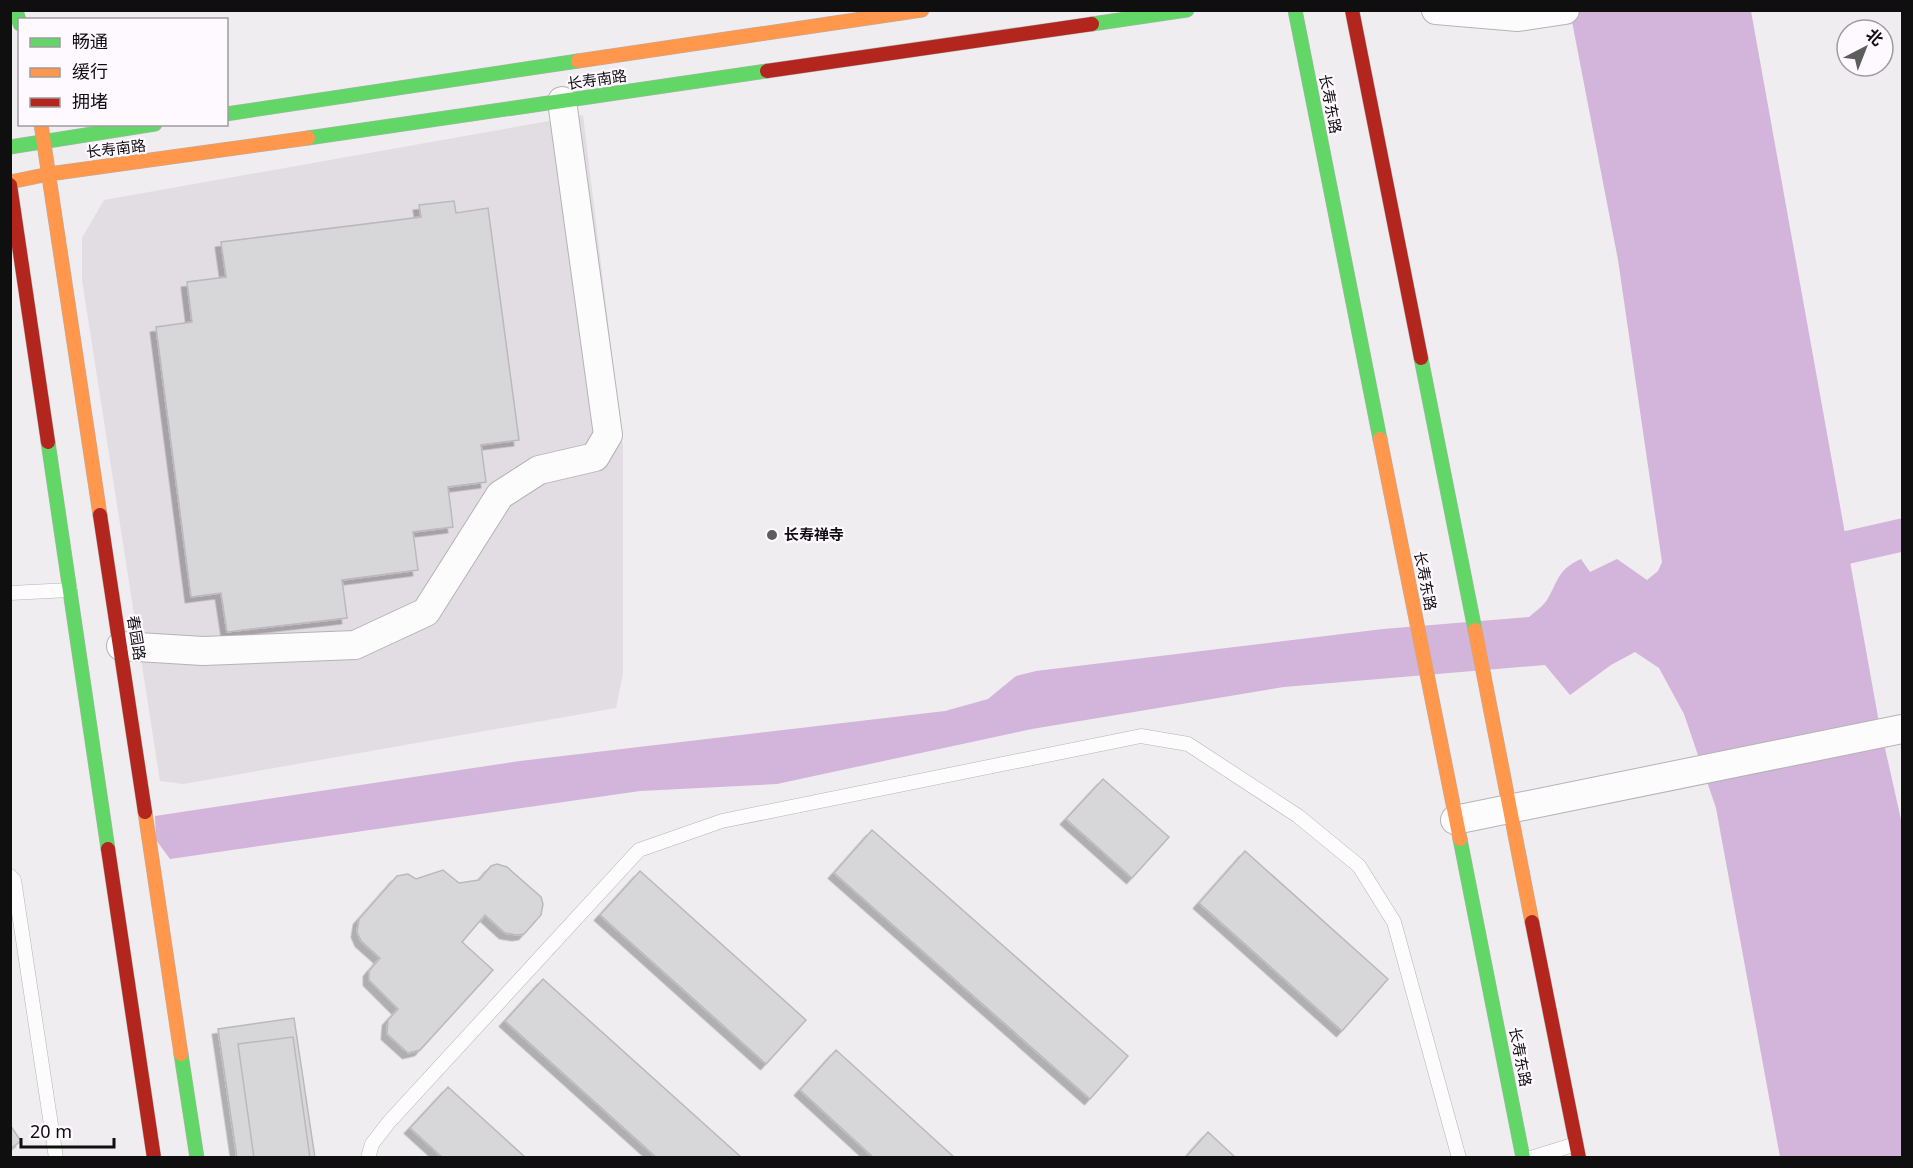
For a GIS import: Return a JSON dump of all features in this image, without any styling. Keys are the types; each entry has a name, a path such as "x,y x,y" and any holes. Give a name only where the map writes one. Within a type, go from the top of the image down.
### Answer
{"main road":[{"name":"长寿南路","path":"228,114 922,10"},
{"name":"长寿南路","path":"10,183 49,174 112,167 1188,10"},
{"name":"长寿东路","path":"1295,10 1523,1158"},
{"path":"1352,10 1577,1150"},
{"name":"春园路","path":"42,126 197,1158"},
{"name":"长寿南路","path":"10,147 141,126"},
{"path":"10,183 154,1158"}],"street":[{"path":"1437,10 1518,17 1565,10"},
{"path":"121,646 203,651 355,645 426,612 500,495 539,470 595,457 608,435 562,101"},
{"path":"1455,820 1509,811 1894,731"}],"lane":[{"path":"10,593 70,590"},
{"path":"368,1158 372,1144 389,1122 639,850 722,821 1141,736 1188,744 1298,816 1359,866 1394,922 1458,1158"},
{"path":"10,876 14,880 56,1158"},
{"path":"1531,1158 1577,1150"}],"shaded area":[{"path":"1570,11 1751,11 1878,717 1902,824 1902,1157 1780,1157 1716,808 1684,714 1659,668 1635,652 1611,665 1570,695 1545,665 1284,687 1032,729 777,784 640,791 170,859 156,840 155,816 520,761 945,711 988,699 1016,676 1036,671 1383,629 1529,617 1547,600 1567,567 1581,559 1590,572 1617,559 1647,580 1658,571 1662,562 1618,260"},
{"path":"583,115 623,446 623,673 616,708 183,784 160,781 82,280 82,238 104,200"}],"building":[{"path":"454,201 456,213 488,208 519,440 481,445 486,482 448,487 453,527 413,532 418,570 342,580 347,618 227,632 221,593 191,597 156,327 192,322 187,282 226,277 221,242 421,217 419,205"},
{"path":"1103,779 1169,837 1132,878 1066,819"},
{"path":"872,830 1128,1056 1090,1099 834,873"},
{"path":"1245,851 1388,979 1342,1031 1199,903"},
{"path":"497,864 507,867 541,897 543,904 541,915 524,934 517,935 505,933 485,915 462,942 493,970 420,1050 408,1053 387,1034 388,1020 398,1009 369,980 369,971 380,958 361,941 357,932 359,919 397,876 408,874 416,879 443,870 459,883 479,880 491,866"},
{"path":"640,871 806,1020 766,1064 600,915"},
{"path":"543,979 742,1158 657,1158 505,1021"},
{"path":"294,1018 315,1158 237,1158 218,1029"},
{"path":"293,1037 310,1158 254,1158 238,1044"},
{"path":"836,1050 955,1158 874,1158 800,1090"},
{"path":"448,1087 526,1158 443,1158 410,1128"},
{"path":"10,1125 21,1141 10,1149"},
{"path":"1208,1132 1236,1158 1185,1158"}],"waterway":[{"path":"1805,557 1902,535"}],"traffic: fast":[{"path":"16,10 18,18"},
{"path":"1092,24 1187,10"},
{"path":"1295,10 1380,439"},
{"path":"228,114 578,61"},
{"path":"308,138 767,71"},
{"path":"10,147 142,126"},
{"path":"1421,358 1475,630"},
{"path":"48,442 108,849"},
{"path":"1460,839 1523,1158"},
{"path":"181,1054 197,1158"}],"traffic: slow":[{"path":"578,61 922,10"},
{"path":"41,126 100,515"},
{"path":"10,182 49,174 308,138"},
{"path":"1380,439 1460,839"},
{"path":"1475,630 1532,922"},
{"path":"145,812 181,1054"}],"traffic: jam":[{"path":"1352,10 1421,358"},
{"path":"767,71 1092,24"},
{"path":"10,185 48,442"},
{"path":"100,515 145,812"},
{"path":"108,849 154,1158"},
{"path":"1532,922 1579,1158"}],"place":[{"name":"长寿禅寺","path":"772,535"}]}
